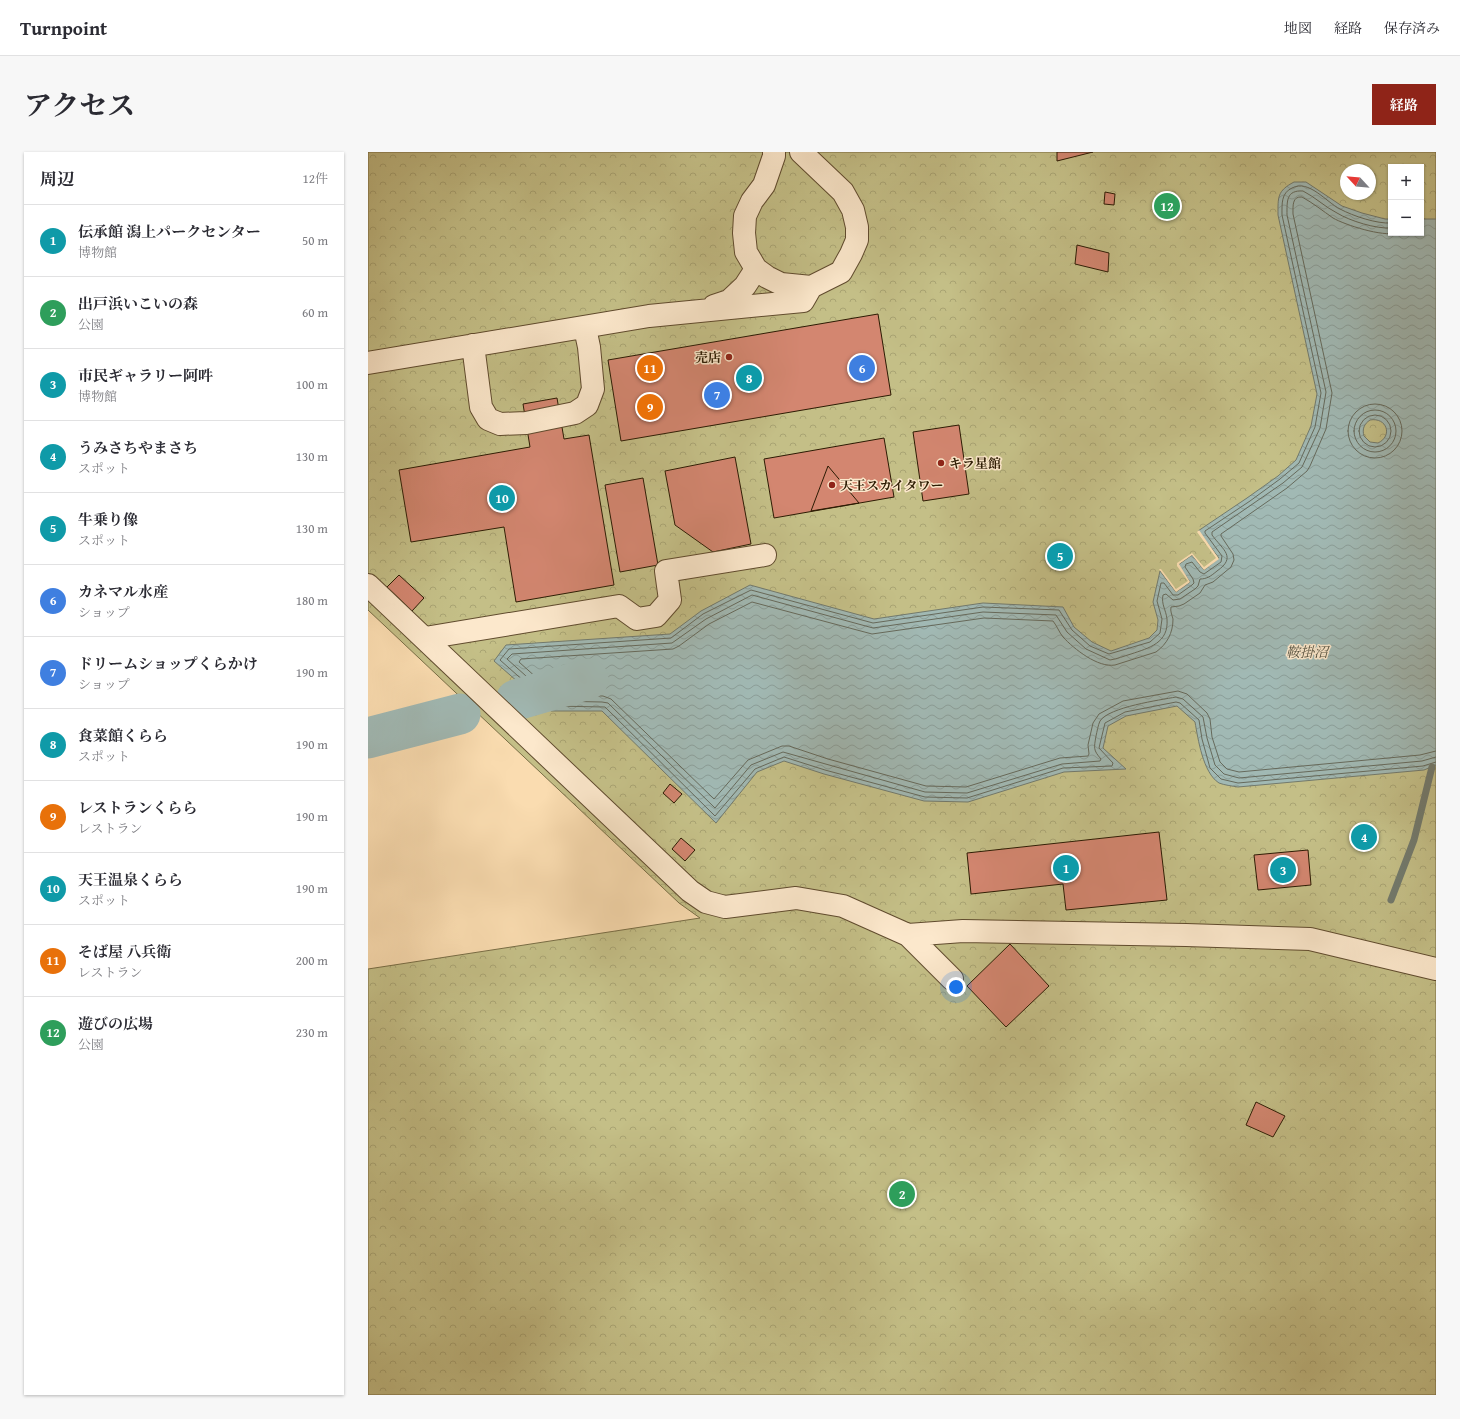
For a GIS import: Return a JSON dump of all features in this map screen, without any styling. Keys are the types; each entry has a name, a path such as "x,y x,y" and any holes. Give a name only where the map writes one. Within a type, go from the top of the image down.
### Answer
{"lane":[{"path":"774,152 764,185 752,201 746,216 744,233 746,252 756,269 767,277 781,284 811,287 841,272 857,240 857,227 852,210 843,192 801,152"},
{"path":"700,310 729,301 745,286 756,269"},
{"path":"368,363 585,328 648,316 803,301 811,287"},
{"path":"473,345 481,407 488,419 500,424 526,423 575,413 587,405 593,390 589,347 585,328"},
{"path":"425,638 619,606 637,619 656,616 670,600 666,571 765,555"},
{"path":"368,585 690,891 706,902 725,907 796,898 843,906 908,935 952,979"},
{"path":"908,935 963,931 1186,934 1310,939 1436,969"}],"green space":[{"path":"368,152 1436,152 1436,1395 368,1395 368,969 700,918 679,903 368,610"}],"water":[{"name":"鞍掛沼","path":"1294,182 1306,182 1342,206 1362,213 1388,219 1388,236 1424,236 1424,219 1436,219 1436,765 1424,770 1238,787 1226,785 1219,783 1209,772 1202,755 1195,722 1177,706 1126,716 1108,726 1103,748 1126,769 1064,772 968,802 924,801 824,774 784,761 757,772 716,823 602,711 551,711 494,661 506,645 670,634 701,611 750,585 874,619 983,603 1063,607 1074,627 1092,642 1111,651 1149,638 1157,630 1158,620 1153,602 1160,571 1176,592 1190,582 1178,565 1192,555 1204,570 1219,558 1198,531 1278,476 1296,460 1311,426 1317,394 1278,215 1279,199 1284,188","holes":["1370,420 1381,421 1387,432 1383,440 1378,443 1370,442 1363,433 1366,423"]}],"pier":[{"path":"1199,530 1219,559 1204,570 1192,555 1179,564 1190,582 1176,592 1159,569 1161,569 1176,589 1188,581 1177,566 1177,563 1192,553 1204,567 1216,558 1197,532"}],"building":[{"path":"1057,152 1093,152 1057,161"},
{"path":"1105,192 1115,194 1114,205 1104,204"},
{"path":"1077,245 1109,253 1108,272 1075,264"},
{"path":"878,314 891,395 621,441 608,360"},
{"path":"557,398 564,439 589,435 614,585 516,602 504,527 411,542 399,470 530,447 523,404"},
{"name":"キラ星館","path":"959,425 969,494 923,501 913,432"},
{"path":"884,438 894,497 774,518 764,459"},
{"path":"735,457 751,544 713,552 675,525 665,471"},
{"name":"天王スカイタワー","path":"828,466 859,503 811,511"},
{"path":"643,478 658,565 620,572 605,485"},
{"path":"399,575 424,598 412,611 387,587"},
{"path":"670,784 682,794 674,803 663,793"},
{"path":"1159,832 1167,900 1066,910 1063,884 971,894 967,853"},
{"path":"681,838 695,850 685,861 672,849"},
{"path":"1308,850 1311,885 1258,890 1254,855"},
{"path":"1010,944 1049,986 1006,1027 967,986"},
{"path":"1256,1102 1285,1116 1273,1137 1246,1125"}],"waterway":[{"path":"516,700 588,679"},
{"path":"368,738 460,714"},
{"path":"1391,900 1414,840 1432,767"}],"place":[{"name":"遊びの広場","path":"1167,206"},
{"name":"売店","path":"729,357"},
{"name":"そば屋 八兵衛","path":"650,368"},
{"name":"カネマル水産","path":"862,368"},
{"name":"食菜館くらら","path":"749,378"},
{"name":"ドリームショップくらかけ","path":"717,395"},
{"name":"レストランくらら","path":"650,407"},
{"name":"キラ星館","path":"941,463"},
{"name":"天王スカイタワー","path":"832,485"},
{"name":"天王温泉くらら","path":"502,498"},
{"name":"牛乗り像","path":"1060,556"},
{"name":"うみさちやまさち","path":"1364,837"},
{"name":"伝承館 潟上パークセンター","path":"1066,868"},
{"name":"市民ギャラリー阿吽","path":"1283,870"},
{"name":"出戸浜いこいの森","path":"902,1194"}]}
